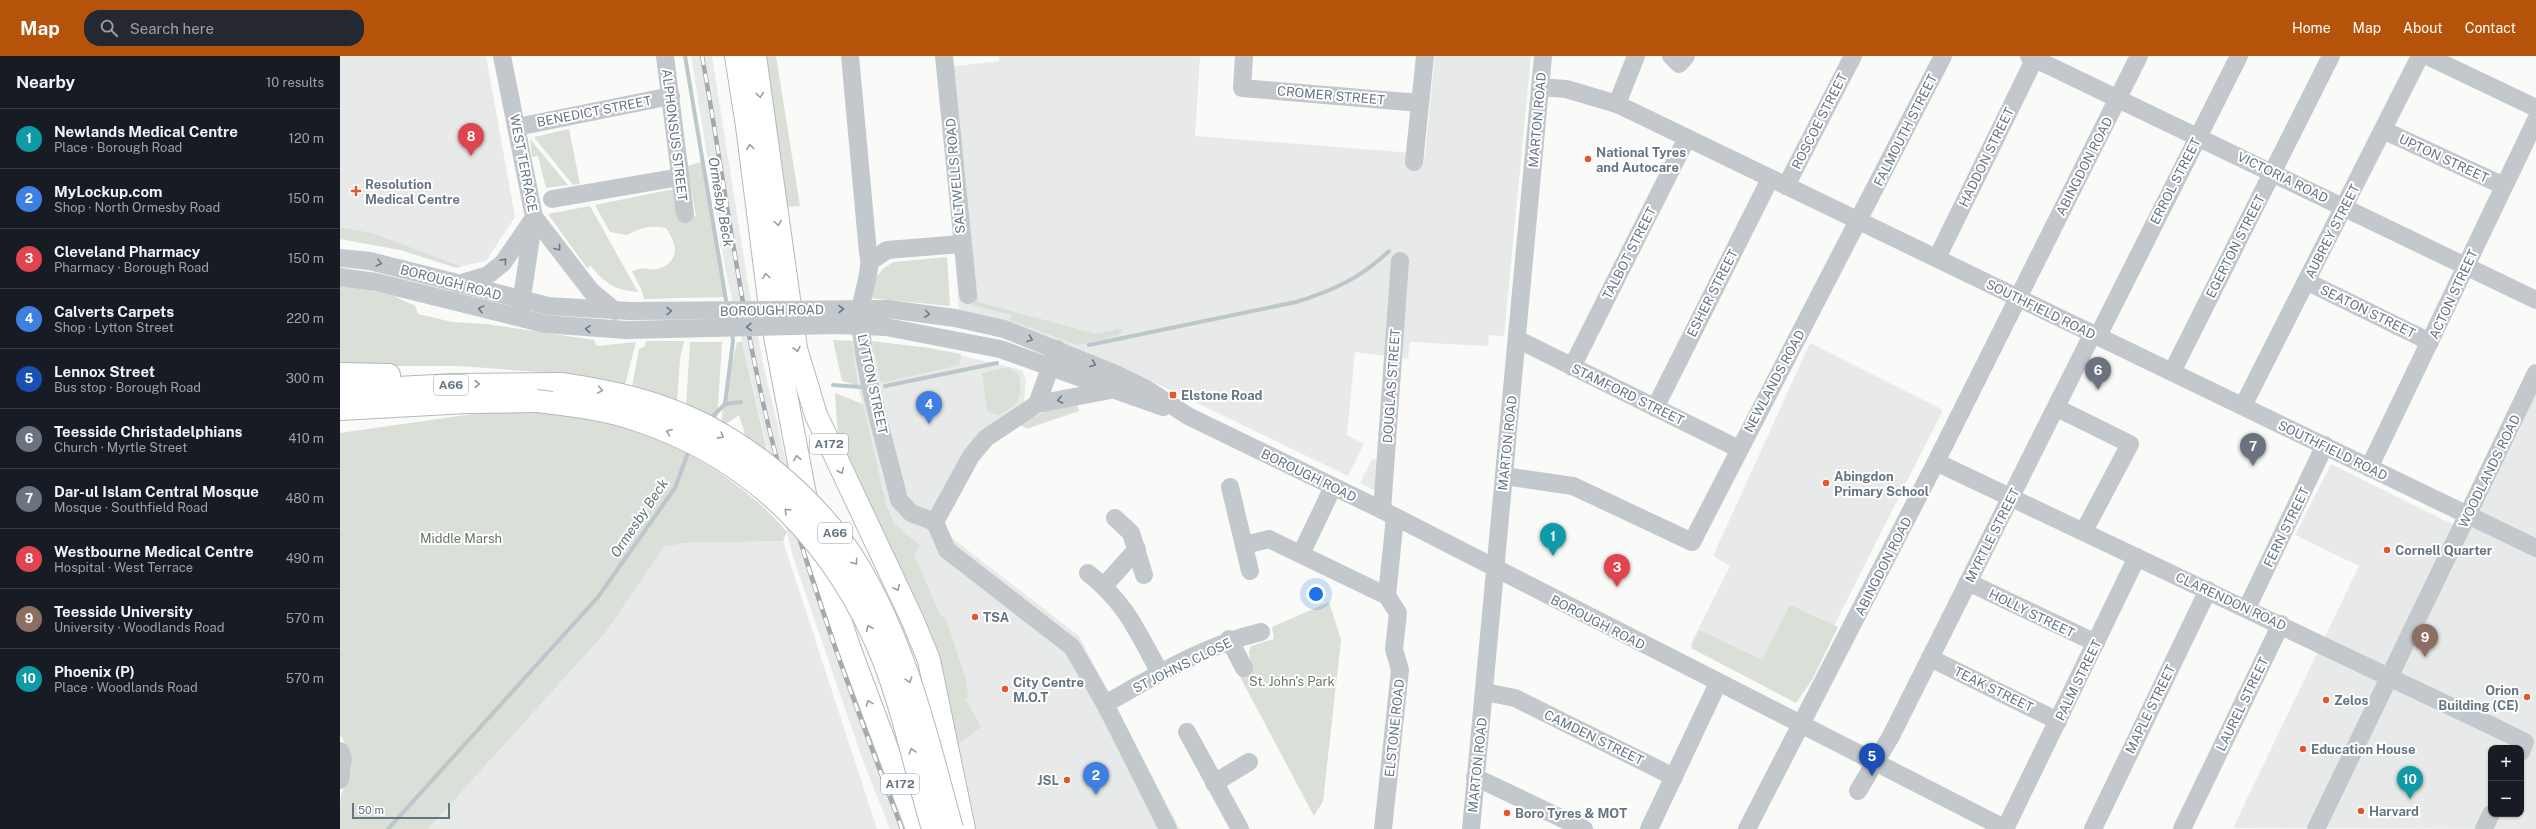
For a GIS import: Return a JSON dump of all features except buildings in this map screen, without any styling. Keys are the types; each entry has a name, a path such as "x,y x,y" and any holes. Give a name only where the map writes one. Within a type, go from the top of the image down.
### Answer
{"highway":[{"name":"A172","path":"736,56 747,126 771,315 802,484 817,551 882,739 917,829"},
{"name":"A172","path":"755,56 796,349 816,415 913,621 929,660 964,829"},
{"name":"A66","path":"340,374 398,376 454,384"},
{"name":"A66","path":"340,391 454,384 561,384 604,390 665,408 709,428 746,451 787,482 826,521 860,568 885,618 906,668 952,829"},
{"name":"A66","path":"340,409 467,402 536,401 583,407 635,419 684,438 738,469 775,498 803,526 835,566 863,614 884,662 906,730 933,829"},
{"name":"A66","path":"340,424 467,402"}],"street":[{"name":"WEST TERRACE","path":"502,56 534,216 519,318"},
{"name":"ALPHONSUS STREET","path":"665,56 685,214"},
{"name":"LYTTON STREET","path":"850,56 868,253 871,261 866,276 860,317 867,365 899,500 911,513 935,522"},
{"name":"SALTWELLS ROAD","path":"944,56 961,244 968,295"},
{"name":"CROMER STREET","path":"1244,56 1242,88 1420,103"},
{"path":"1414,162 1425,56"},
{"name":"MARTON ROAD","path":"1471,829 1475,777 1485,692 1495,569 1543,56"},
{"path":"1617,104 1636,56"},
{"path":"1671,56 1680,64 1686,56"},
{"name":"ROSCOE STREET","path":"1786,186 1853,56"},
{"name":"FALMOUTH STREET","path":"1858,221 1943,56"},
{"name":"ABINGDON ROAD","path":"1747,829 1936,462 2017,297 2029,276 2139,56"},
{"name":"ERROL STREET","path":"2096,335 2239,56"},
{"name":"EGERTON STREET","path":"2172,372 2331,56"},
{"name":"AUBREY STREET","path":"2243,406 2420,56"},
{"path":"2427,56 2536,108"},
{"name":"VICTORIA ROAD","path":"2033,57 2536,300"},
{"name":"HADDON STREET","path":"1937,258 2033,57"},
{"name":"SOUTHFIELD ROAD","path":"1540,87 1566,89 1617,104 2536,548"},
{"name":"BENEDICT STREET","path":"517,127 671,96"},
{"name":"ACTON STREET","path":"2369,468 2536,120"},
{"name":"UPTON STREET","path":"2383,130 2504,186"},
{"name":"TALBOT STREET","path":"1572,367 1687,138"},
{"path":"552,199 680,177"},
{"name":"ESHER STREET","path":"1655,408 1770,178"},
{"path":"458,284 488,275 503,263 534,216 591,291 622,311"},
{"name":"NEWLANDS ROAD","path":"1504,476 1573,486 1692,542 1738,449 1858,221"},
{"path":"871,261 887,250 961,244"},
{"name":"BOROUGH ROAD","path":"340,258 370,261 548,306 622,311 888,309 955,318 1004,329 1057,349 1145,388 1188,416 1388,514 2006,829"},
{"name":"DOUGLAS STREET","path":"1387,596 1388,514 1400,261"},
{"name":"BOROUGH ROAD","path":"340,277 376,282 545,324 576,328 626,330 844,325 886,328 1000,349 1111,390 1188,416"},
{"name":"SEATON STREET","path":"2306,281 2430,342"},
{"name":"MYRTLE STREET","path":"1858,791 1891,736 2011,497 2096,335"},
{"name":"STAMFORD STREET","path":"1517,339 1738,449"},
{"path":"1037,404 1057,349"},
{"name":"WOODLANDS ROAD","path":"2316,829 2536,373"},
{"path":"1111,390 1037,404 986,438 971,456 935,522 947,550 1072,647 1105,704 1162,827"},
{"path":"2057,408 2130,444 2084,531"},
{"name":"FERN STREET","path":"2247,608 2325,445"},
{"name":"CLARENDON ROAD","path":"1936,462 2390,676 2519,745"},
{"path":"1230,487 1250,571"},
{"path":"1301,554 1333,487"},
{"path":"1115,518 1131,534 1144,575"},
{"path":"1245,545 1269,539 1387,596"},
{"path":"1104,586 1137,549"},
{"name":"PALM STREET","path":"2006,829 2137,557"},
{"path":"1088,573 1104,586 1126,610 1160,673"},
{"name":"HOLLY STREET","path":"1968,582 2096,643"},
{"name":"MAPLE STREET","path":"2093,829 2208,590"},
{"name":"ELSTONE ROAD","path":"1383,829 1400,670 1394,649 1398,613 1387,596"},
{"name":"LAUREL STREET","path":"2182,829 2281,624"},
{"name":"ST JOHNS CLOSE","path":"1105,704 1160,673 1230,639 1261,632"},
{"path":"1230,639 1244,668"},
{"name":"TEAK STREET","path":"1930,658 2058,721"},
{"path":"1649,829 1718,683"},
{"name":"CAMDEN STREET","path":"1485,692 1515,698 1674,777"},
{"path":"1187,732 1240,829"},
{"path":"340,751 343,759 340,780"},
{"path":"1214,783 1249,762"},
{"path":"1475,777 1584,829"},
{"path":"2484,829 2490,817"}],"shaded area":[{"path":"340,56 486,56 515,217 486,261 461,266 373,233 340,227"},
{"path":"691,56 712,56 748,284 764,368 785,457 815,564 912,829 890,829 863,761 793,557 726,273"},
{"path":"999,56 1200,56 1195,136 1425,154 1435,56 1531,56 1504,336 1489,335 1488,346 1410,342 1408,359 1355,352 1347,435 1364,444 1348,476 1137,374 959,311 954,237 949,67 999,61"},
{"path":"852,341 929,348 1022,370 1026,380 1024,402 1000,420 934,524 1079,636 1180,829 976,829 954,756 914,555 919,546 894,523 886,504 858,386"},
{"name":"Abingdon Primary School","path":"1810,343 1943,410 1798,697 1690,645 1730,566 1713,556"},
{"path":"2536,368 2536,829 2233,828 2359,566 2295,535 2331,464 2458,527"},
{"path":"1372,459 1385,462 1383,495 1360,483"},
{"path":"783,541 877,829 428,829 606,632 664,547 685,543"}],"green space":[{"path":"758,56 776,56 800,206 784,207"},
{"path":"569,129 580,184 573,185 534,137"},
{"path":"530,139 568,185 546,188 538,156 532,157"},
{"path":"701,162 724,297 644,299 642,291 632,271 643,268 658,269 668,263 675,254 671,237 666,228 660,227 646,228 627,235 610,232 595,205 674,189 679,218 696,216 687,166"},
{"path":"590,206 638,292 617,288 606,282 591,266 587,268 548,214"},
{"path":"340,227 373,233 461,266 457,268 400,250 340,239"},
{"path":"973,250 978,302 1096,334 1125,328 1117,336 1078,345 1009,320 1011,315 973,305 969,251"},
{"path":"947,257 950,306 869,298 877,277 888,265 894,262"},
{"path":"340,284 392,295 415,306 418,314 452,322 486,324 594,340 597,346 636,342 625,385 540,372 459,366 340,366"},
{"path":"833,340 852,341 858,386 842,381"},
{"path":"646,341 684,341 680,359 677,402 632,387 639,349 645,346"},
{"path":"872,341 929,348 961,354 959,365 881,383"},
{"path":"690,342 722,342 717,421 686,406"},
{"path":"737,342 742,342 768,455 747,441 739,415 724,425 721,424 724,398"},
{"path":"1009,367 1019,375 1020,395 1018,400 1011,408 998,415 987,411 982,373"},
{"path":"835,393 863,404 886,504 894,523 920,546 914,555 940,615 946,619 966,680 968,697 965,698 981,727 955,746 839,451"},
{"path":"1076,400 1079,411 1026,429 1025,427 1021,426 1021,424 1051,408"},
{"name":"Middle Marsh","path":"501,410 559,414 588,418 616,425 664,442 687,453 730,480 769,513 787,532 783,541 685,543 664,547 606,632 428,829 340,829 341,795 350,772 351,759 346,745 340,735 340,433"},
{"name":"St. John's Park","path":"1329,602 1341,640 1323,801 1314,816 1238,673 1251,666 1249,652 1251,646 1274,639 1272,627"},
{"path":"1790,605 1838,627 1812,680 1796,703 1691,648 1700,630 1762,660"}],"waterway":[{"name":"Ormesby Beck","path":"685,56 727,306"},
{"path":"1089,345 1296,302 1334,288 1357,276 1368,269 1389,251"},
{"name":"Ormesby Beck","path":"709,420 725,404 733,341 732,332"},
{"path":"885,386 997,363"},
{"path":"833,385 860,387"},
{"path":"725,404 741,402"},
{"name":"Ormesby Beck","path":"388,829 598,597 675,488 689,450"}],"railway":[{"path":"702,56 743,304 763,403 775,452 817,595 902,829"}],"place":[{"name":"Westbourne Medical Centre","path":"471,156"},
{"name":"National Tyres and Autocare","path":"1588,159"},
{"name":"Resolution Medical Centre","path":"356,191"},
{"name":"Teesside Christadelphians","path":"2098,390"},
{"name":"Elstone Road","path":"1173,395"},
{"name":"Calverts Carpets","path":"929,424"},
{"name":"Dar-ul Islam Central Mosque","path":"2253,466"},
{"name":"Abingdon Primary School","path":"1826,483"},
{"name":"Cornell Quarter","path":"2387,550"},
{"name":"Newlands Medical Centre","path":"1553,556"},
{"name":"Cleveland Pharmacy","path":"1617,587"},
{"name":"TSA","path":"975,617"},
{"name":"Teesside University","path":"2425,657"},
{"name":"City Centre M.O.T","path":"1005,689"},
{"name":"Orion Building (CE)","path":"2527,697"},
{"name":"Zelos","path":"2326,700"},
{"name":"Education House","path":"2303,749"},
{"name":"Lennox Street","path":"1872,776"},
{"name":"JSL","path":"1067,780"},
{"name":"MyLockup.com","path":"1096,795"},
{"name":"Phoenix (P)","path":"2410,799"},
{"name":"Harvard","path":"2361,811"},
{"name":"Boro Tyres & MOT","path":"1507,813"}]}
